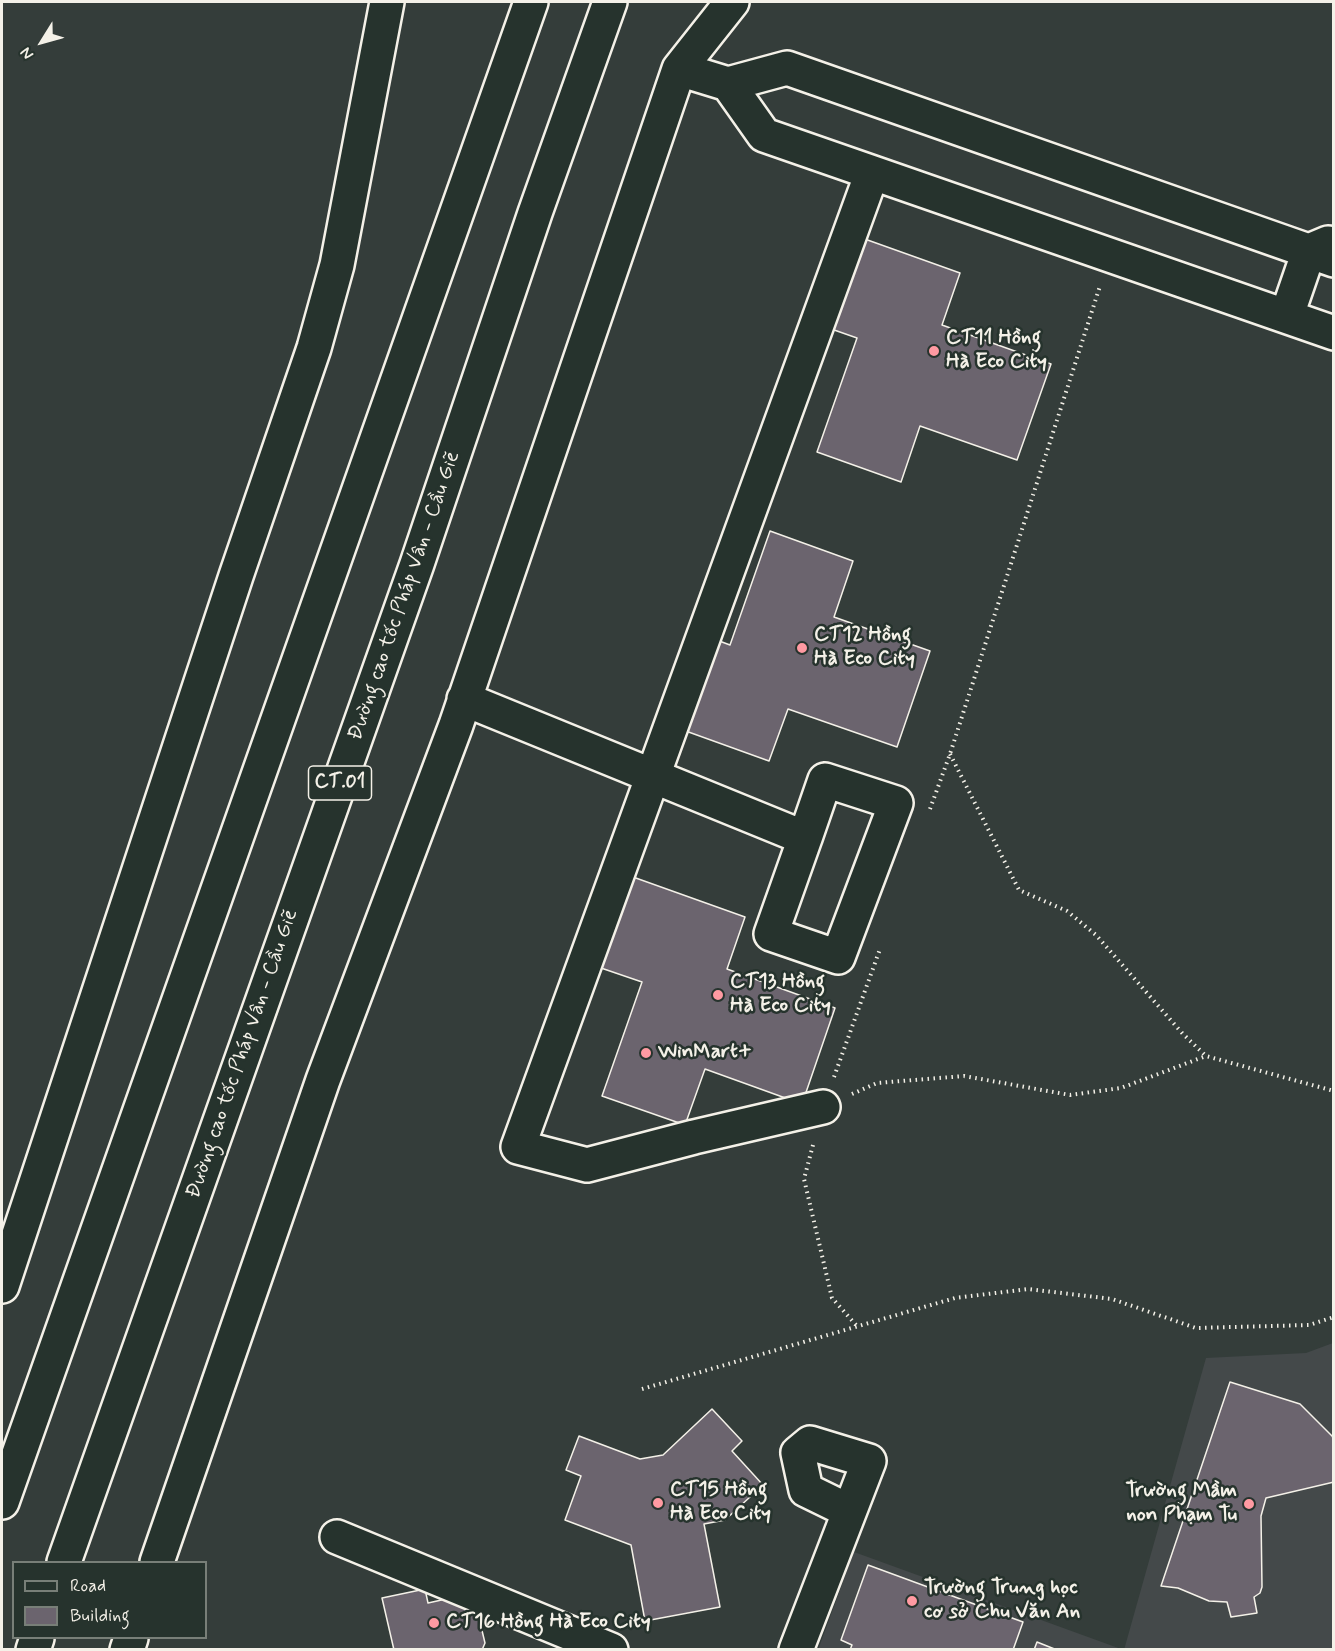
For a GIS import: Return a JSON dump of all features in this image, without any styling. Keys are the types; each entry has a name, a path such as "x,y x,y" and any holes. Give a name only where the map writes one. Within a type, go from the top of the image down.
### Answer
{"main road":[{"path":"2,1286 236,576 314,348 337,265 387,2"},
{"path":"2,1502 531,2"},
{"name":"Đường cao tốc Pháp Vân - Cầu Giẽ","path":"65,1561 417,564 531,225 610,2"},
{"path":"158,1561 323,1080 464,699 679,69 732,2"},
{"path":"679,69 728,84 787,68 1325,251 1287,315"},
{"path":"728,84 764,135 1334,333"},
{"path":"823,1107 587,1165 518,1147 872,173"},
{"path":"464,699 806,838"},
{"path":"825,780 896,802 838,957 771,934 806,838 825,780"},
{"path":"795,1650 849,1511"},
{"path":"338,1537 611,1650"}],"path":[{"path":"926,820 950,754 1109,255"},
{"path":"950,754 1019,891 1067,911 1096,935 1183,1034 1206,1056 1334,1091"},
{"path":"856,1325 832,1298 804,1179 823,1107 883,942"},
{"path":"823,1107 877,1083 925,1077 964,1076 1070,1095 1121,1088 1206,1056"},
{"path":"642,1389 955,1298 1028,1289 1112,1299 1196,1328 1309,1325 1334,1317"}],"shaded area":[{"name":"Trường Mầm non Phạm Tu","path":"1333,1343 1333,1649 1124,1650 1206,1358 1306,1353"},
{"name":"Trường Trung học cơ sở Chu Văn An","path":"854,1552 1121,1649 818,1650"}],"building":[{"name":"CT11 Hồng Hà Eco City","path":"848,233 960,273 942,325 1051,364 1017,460 920,426 901,482 817,452 857,338 817,324"},
{"name":"CT12 Hồng Hà Eco City","path":"770,531 853,561 834,617 930,651 897,747 788,709 769,761 658,721 690,630 730,645"},
{"name":"CT13 Hồng Hà Eco City","path":"633,877 745,917 727,969 835,1008 802,1104 705,1069 685,1125 602,1096 642,982 601,968"},
{"path":"1230,1382 1300,1404 1334,1440 1334,1482 1266,1498 1261,1516 1262,1587 1260,1593 1254,1597 1257,1613 1231,1617 1227,1602 1209,1601 1178,1588 1161,1586"},
{"name":"CT15 Hồng Hà Eco City","path":"712,1409 742,1441 732,1451 763,1485 725,1520 704,1524 720,1607 645,1621 631,1545 565,1520 581,1476 566,1470 579,1436 640,1459 663,1455"},
{"name":"Trường Trung học cơ sở Chu Văn An","path":"868,1565 1023,1622 1013,1650 850,1650 852,1645 841,1640"},
{"name":"CT16 Hồng Hà Eco City","path":"425,1589 428,1603 473,1593 485,1643 482,1650 394,1650 382,1598"},
{"path":"1037,1642 1057,1650 1034,1650"}],"place":[{"name":"CT11 Hồng Hà Eco City","path":"934,351"},
{"name":"CT12 Hồng Hà Eco City","path":"802,648"},
{"name":"CT13 Hồng Hà Eco City","path":"718,995"},
{"name":"WinMart+","path":"646,1053"},
{"name":"CT15 Hồng Hà Eco City","path":"658,1503"},
{"name":"Trường Mầm non Phạm Tu","path":"1249,1504"},
{"name":"Trường Trung học cơ sở Chu Văn An","path":"912,1601"},
{"name":"CT16 Hồng Hà Eco City","path":"434,1623"}]}
